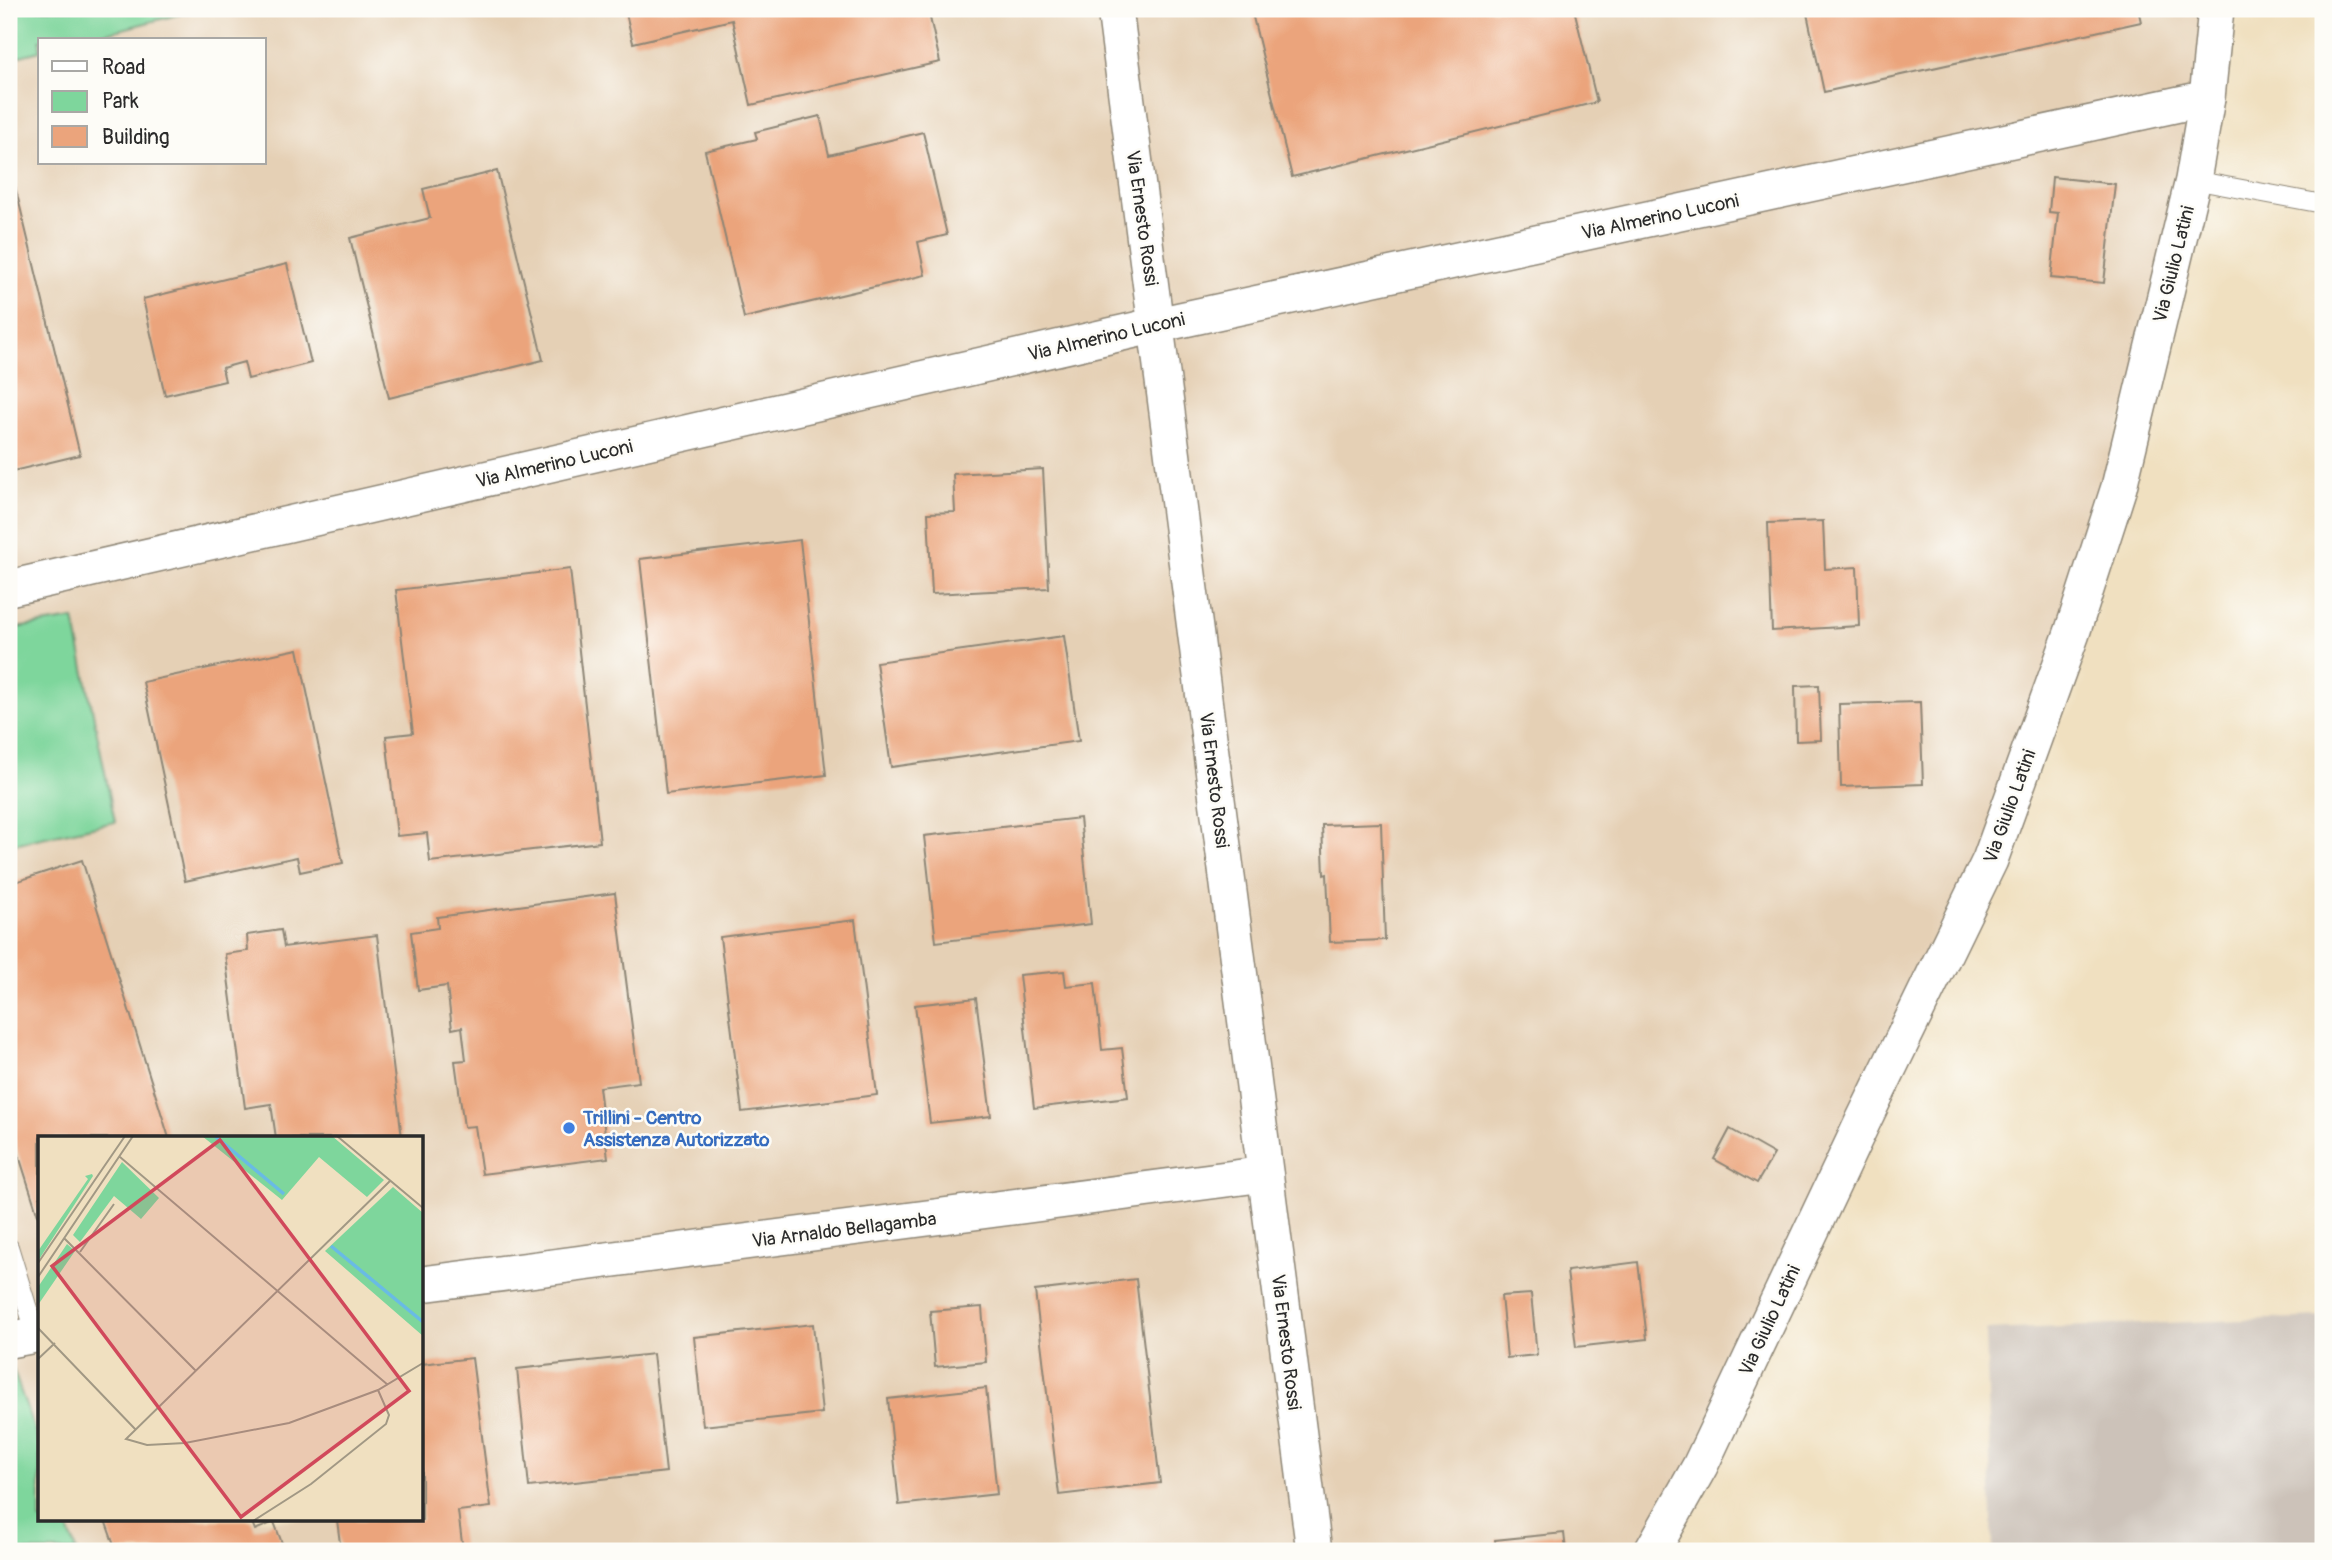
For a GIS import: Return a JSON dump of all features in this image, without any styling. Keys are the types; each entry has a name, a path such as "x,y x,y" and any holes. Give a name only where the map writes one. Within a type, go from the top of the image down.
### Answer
{"street":[{"name":"Via Ernesto Rossi","path":"1115,9 1314,1551"},
{"name":"Via Giulio Latini","path":"1652,1551 1700,1466 1990,860 2072,633 2119,487 2193,180 2207,98 2216,9"},
{"name":"Via Almerino Luconi","path":"9,588 1157,324 2207,98"},
{"name":"Via Arnaldo Bellagamba","path":"424,1284 1265,1174"}],"lane":[{"path":"2193,180 2323,204"},
{"path":"9,1247 28,1336"}],"shaded area":[{"path":"200,9 2216,9 2193,180 1990,860 1652,1551 9,1551 9,59 38,52 38,164 266,164 266,38 88,38"},
{"path":"2323,1317 2323,1551 1993,1551 1986,1330"}],"green space":[{"path":"9,9 200,9 88,38 38,38 38,52 9,59"},
{"path":"74,619 115,822 9,845 9,629"},
{"path":"9,1358 38,1440 38,1522 66,1522 76,1551 9,1551"}],"building":[{"path":"625,9 928,9 940,62 751,105 732,20 633,43"},
{"path":"1251,9 1574,9 1597,102 1292,177"},
{"path":"1806,9 2138,9 2141,22 1824,92"},
{"path":"820,116 829,155 923,132 947,235 918,242 925,275 744,318 705,151 757,139 755,132"},
{"path":"9,161 80,455 9,472"},
{"path":"497,171 543,360 389,398 350,238 430,218 423,189"},
{"path":"2052,177 2115,184 2104,283 2051,278 2058,213 2049,212"},
{"path":"287,264 311,363 248,379 244,362 222,368 225,381 165,395 143,299"},
{"path":"1043,469 1049,588 932,594 928,513 955,512 953,474"},
{"path":"1823,521 1825,569 1857,567 1859,626 1772,631 1768,523"},
{"path":"800,540 826,775 666,794 640,559"},
{"path":"570,569 600,842 430,862 427,833 397,836 386,736 413,733 396,590"},
{"path":"1064,636 1079,741 891,767 876,662"},
{"path":"298,649 343,863 300,872 297,857 185,881 143,682"},
{"path":"1819,685 1821,740 1796,741 1795,686"},
{"path":"1920,702 1923,784 1841,787 1839,704"},
{"path":"1080,818 1091,924 936,942 924,836"},
{"path":"1381,823 1385,940 1330,942 1322,825"},
{"path":"82,860 168,1136 38,1136 38,1216 9,1124 9,884"},
{"path":"615,893 639,1082 599,1087 608,1158 482,1174 475,1126 464,1127 455,1061 466,1060 462,1027 452,1029 447,986 418,990 411,932 438,928 437,917"},
{"path":"855,920 877,1095 742,1112 720,937"},
{"path":"281,930 284,947 377,935 402,1136 276,1136 271,1104 245,1108 225,954 248,951 247,935"},
{"path":"1064,971 1066,986 1095,983 1102,1050 1122,1048 1128,1097 1034,1108 1019,975"},
{"path":"976,998 991,1116 930,1123 915,1005"},
{"path":"1730,1129 1774,1154 1757,1183 1714,1159"},
{"path":"1638,1262 1647,1339 1576,1347 1567,1271"},
{"path":"1136,1279 1160,1483 1059,1495 1035,1291"},
{"path":"1531,1294 1537,1355 1507,1358 1501,1296"},
{"path":"982,1307 986,1362 935,1367 930,1311"},
{"path":"813,1324 822,1413 703,1426 694,1337"},
{"path":"653,1354 666,1472 529,1487 517,1369"},
{"path":"472,1358 491,1507 458,1511 463,1551 341,1551 337,1522 424,1522 424,1364"},
{"path":"986,1388 997,1494 899,1505 888,1399"},
{"path":"106,1522 252,1522 255,1530 274,1522 285,1551 116,1551"},
{"path":"1564,1533 1566,1551 1496,1551 1495,1540"},
{"path":"1163,1544 1163,1551 1115,1551 1115,1549"}],"place":[{"name":"Trillini - Centro Assistenza Autorizzato","path":"569,1128"}]}
